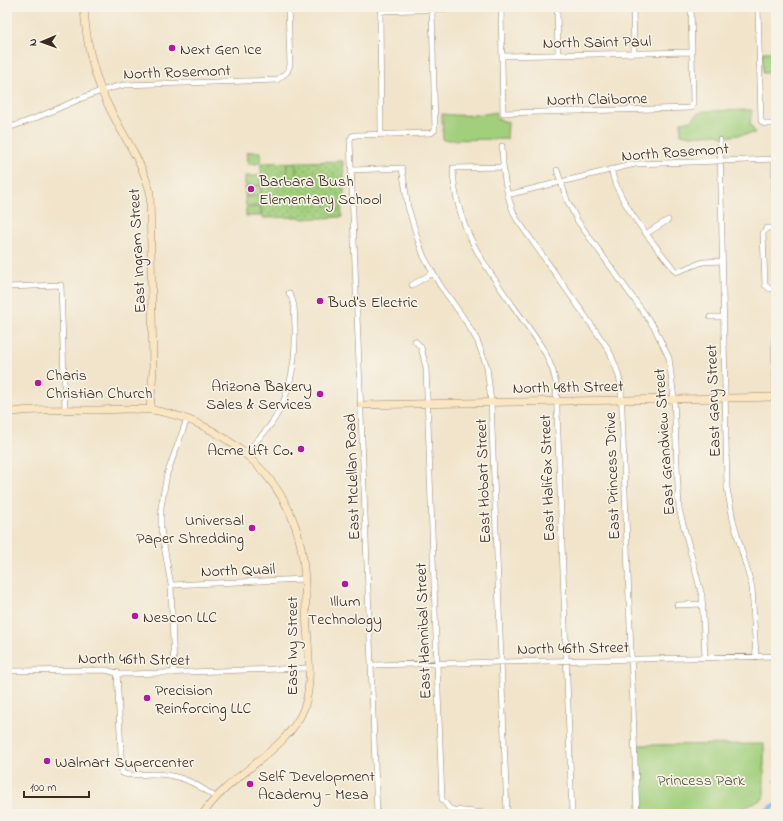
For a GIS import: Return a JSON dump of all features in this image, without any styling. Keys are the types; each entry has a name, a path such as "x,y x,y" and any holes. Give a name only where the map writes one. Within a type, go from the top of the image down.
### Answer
{"street":[{"name":"East Ingram Street","path":"84,7 90,53 101,92 141,166 150,192 154,371 150,410"},
{"name":"North Rosemont","path":"7,128 37,118 101,92 124,85 277,80 284,76 290,64 288,7"},
{"path":"432,9 435,130 431,133 381,134 380,13 384,11 432,9 500,7 502,56"},
{"path":"557,7 558,55"},
{"path":"633,7 634,53"},
{"path":"691,7 692,52"},
{"path":"758,7 760,118 762,124 776,124"},
{"name":"North Saint Paul","path":"502,56 692,52"},
{"name":"North Claiborne","path":"502,56 503,113 687,110 691,108 693,103 692,52"},
{"name":"East McLellan Road","path":"377,814 350,140 352,136 357,135 381,134"},
{"name":"East Gary Street","path":"720,140 728,488 733,520 752,587 756,657"},
{"name":"East Princess Drive","path":"502,146 507,195 520,226 612,357 619,373 622,400 637,814"},
{"name":"North Rosemont","path":"507,195 611,169 646,163 775,159"},
{"path":"774,187 775,159"},
{"name":"East Halifax Street","path":"503,167 453,168 457,204 469,238 549,360 556,383 572,814"},
{"name":"East Hobart Street","path":"352,170 402,168 411,222 424,257 477,340 487,366 492,402 507,814"},
{"path":"611,169 619,193 676,272 703,262 722,261"},
{"name":"East Grandview Street","path":"557,170 567,200 577,220 658,333 669,358 674,399 679,508 703,604 705,657"},
{"path":"647,233 668,220"},
{"path":"776,228 767,228 763,233 766,285 770,289 776,289"},
{"path":"412,285 433,273"},
{"path":"7,287 61,285 65,410"},
{"path":"7,413 29,410 150,410 187,419 222,436 245,454 276,418 292,375 295,358 294,305 289,294"},
{"path":"710,317 723,316"},
{"path":"776,335 774,344 776,398"},
{"name":"East Hannibal Street","path":"415,341 422,347 424,355 427,403 442,799 449,808 454,810 495,814"},
{"name":"North 48th Street","path":"361,405 776,398"},
{"path":"174,673 171,584 161,529 161,507 168,473 187,419"},
{"name":"East Ivy Street","path":"203,814 216,796 291,730 304,708 308,686 303,555 291,515 278,490 245,454"},
{"name":"North Quail","path":"171,584 305,579"},
{"path":"677,605 703,604"},
{"name":"North 46th Street","path":"372,664 776,656"},
{"name":"North 46th Street","path":"7,671 106,670 131,674 308,668"},
{"path":"117,672 122,773 175,776 196,783 216,796"}],"green space":[{"path":"763,52 776,52 776,73 763,73"},
{"path":"752,110 750,123 755,133 723,137 719,134 691,136 681,134 681,122 691,121 698,113 704,111"},
{"path":"496,112 497,119 508,122 507,139 443,140 442,114 469,115"},
{"path":"247,152 261,152 261,161 256,164 248,164"},
{"path":"343,161 344,193 341,201 342,217 302,219 299,217 262,218 261,163"},
{"path":"287,164 296,164 296,178 287,178"},
{"path":"245,176 260,176 261,185 245,185"},
{"path":"261,186 261,195 245,196 245,187"},
{"path":"245,197 261,197 261,206 246,206"},
{"path":"261,207 261,216 246,216 246,208"},
{"name":"Princess Park","path":"764,744 764,798 733,814 641,814 638,745"}],"waterway":[{"path":"759,814 776,805"}],"place":[{"name":"Next Gen Ice","path":"172,48"},
{"name":"Barbara Bush Elementary School","path":"251,189"},
{"name":"Bud's Electric","path":"320,301"},
{"name":"Charis Christian Church","path":"38,383"},
{"name":"Arizona Bakery Sales & Services","path":"320,394"},
{"name":"Acme Lift Co.","path":"301,449"},
{"name":"Universal Paper Shredding","path":"252,528"},
{"name":"Illum Technology","path":"345,584"},
{"name":"Nescon LLC","path":"135,616"},
{"name":"Precision Reinforcing LLC","path":"147,698"},
{"name":"Walmart Supercenter","path":"47,761"},
{"name":"Self Development Academy - Mesa","path":"250,784"}]}
